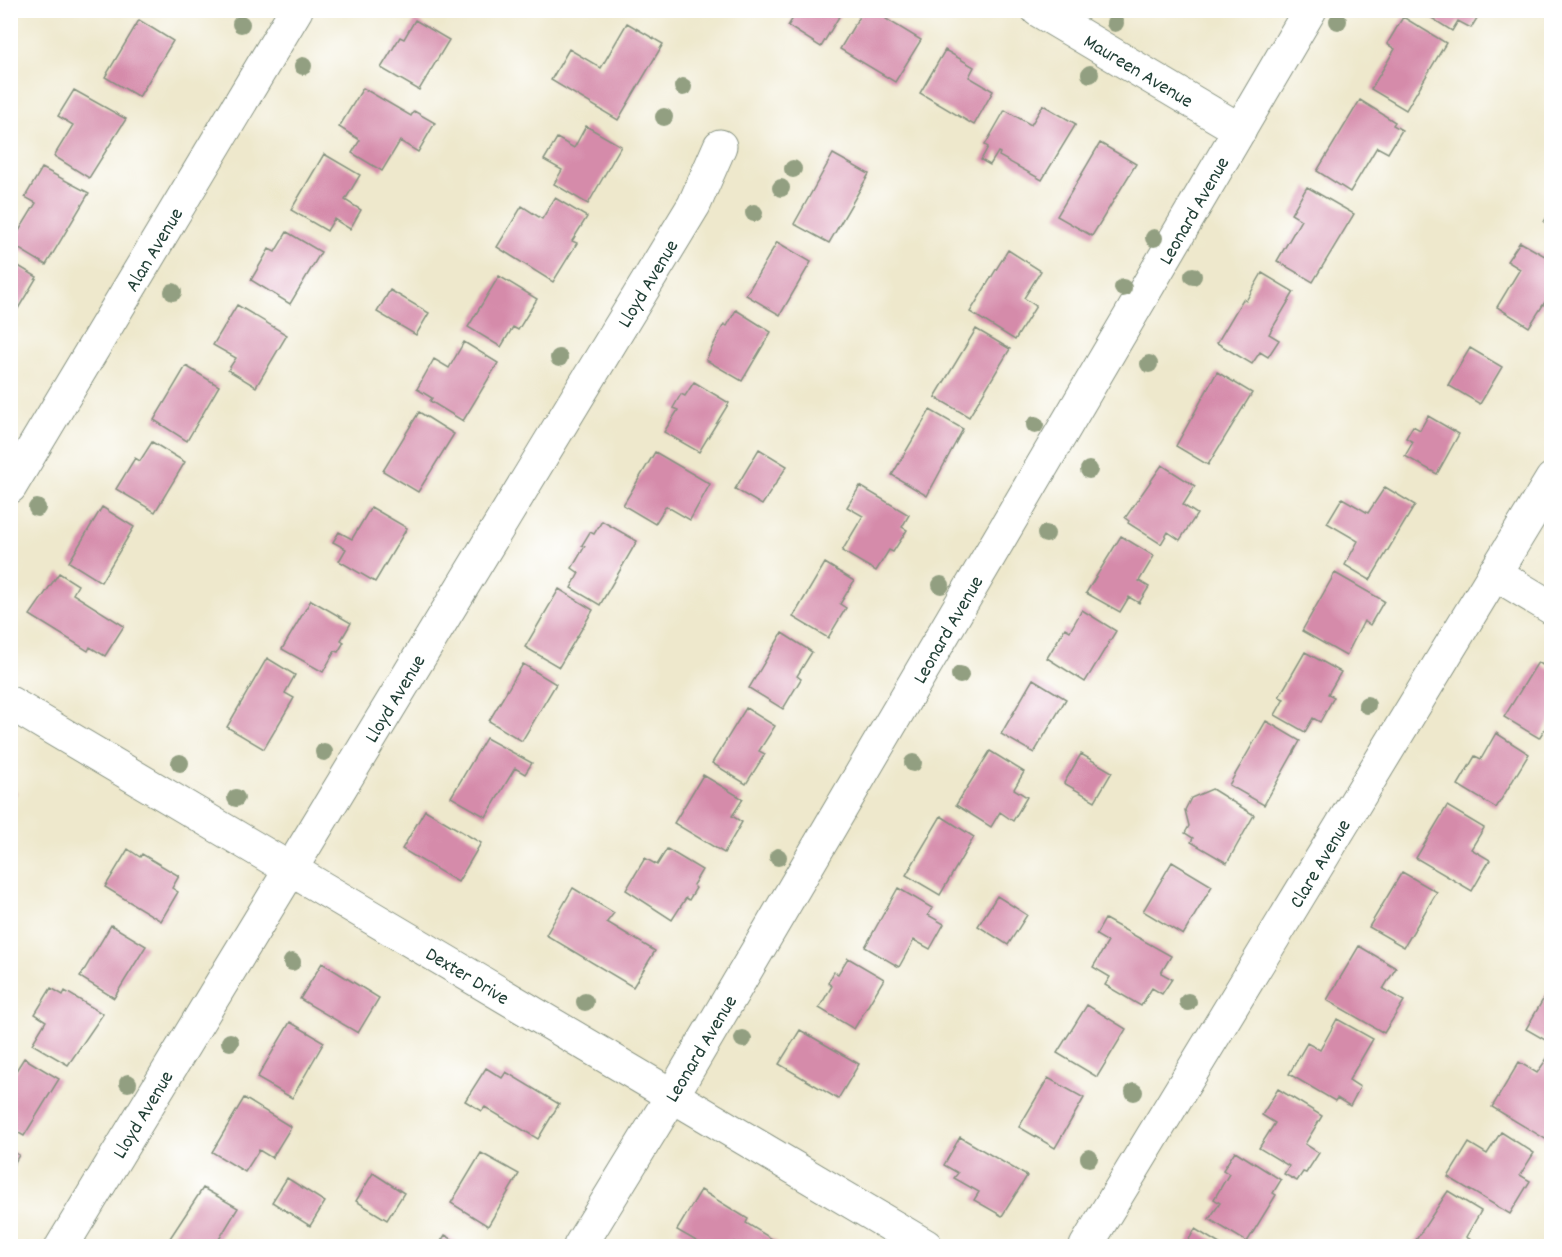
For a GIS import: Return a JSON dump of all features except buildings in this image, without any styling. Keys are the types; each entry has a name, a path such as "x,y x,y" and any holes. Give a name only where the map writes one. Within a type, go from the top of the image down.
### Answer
{"street":[{"name":"Alan Avenue","path":"10,487 296,10"},
{"name":"Maureen Avenue","path":"1038,10 1240,130"},
{"name":"Leonard Avenue","path":"580,1246 672,1096 1311,10"},
{"name":"Lloyd Avenue","path":"62,1246 694,206 720,146"},
{"name":"Clare Avenue","path":"1086,1246 1551,479"},
{"path":"1494,573 1551,608"},
{"name":"Dexter Drive","path":"10,703 926,1246"}]}
